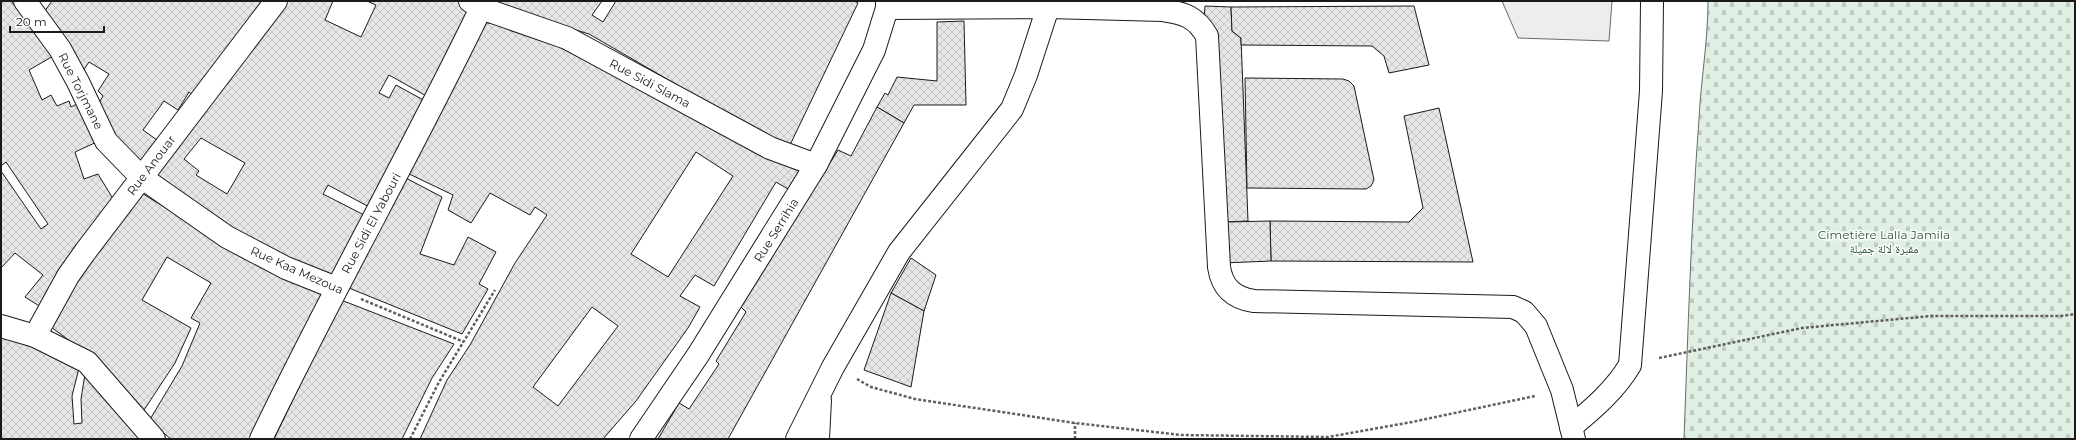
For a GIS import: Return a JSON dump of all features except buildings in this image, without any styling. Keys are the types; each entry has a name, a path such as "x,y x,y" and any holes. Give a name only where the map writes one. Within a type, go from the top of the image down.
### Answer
{"street":[{"name":"Rue Torjmane","path":"25,1 60,49 78,82 106,142 141,177"},
{"name":"Rue Anouar","path":"35,336 68,276 141,177 276,1"},
{"path":"1572,433 1620,382 1630,365 1651,91 1652,1"},
{"name":"Rue Sidi Slama","path":"476,4 568,38 770,148 816,165"},
{"name":"Rue Sidi El Yabouri","path":"261,439 336,288 436,100 476,4"},
{"path":"887,5 1049,4 1163,10 1183,7 1201,26 1206,36 1219,267 1220,278 1225,287 1233,295 1243,300 1254,301 1514,307 1524,312 1536,326 1562,390 1572,433"},
{"path":"797,439 833,367 898,252 1012,109 1026,75 1049,4"},
{"name":"Rue Serrihia","path":"641,439 698,355 816,165 874,50 887,5"},
{"name":"Rue Kaa Mezoua","path":"141,177 227,237 286,268 336,288"},
{"path":"1,326 35,336 87,362 154,439"},
{"path":"818,439 820,393"}],"path":[{"name":"Rue Kaa Mezoua","path":"336,288 464,342"},
{"path":"410,439 439,382 494,290"},
{"path":"1630,365 1802,328 1931,316 2061,316 2075,314"},
{"path":"833,367 871,387 916,399 1075,422 1181,435 1328,437 1412,422 1562,390"},
{"path":"1075,422 1075,439"}],"green space":[{"name":"Cimetière Lalla Jamila مقبرة لالة جميلة","path":"1708,1 2075,1 2075,439 1684,439 1694,199"}],"shaded area":[{"path":"1502,1 1612,1 1609,41 1518,38"}]}
